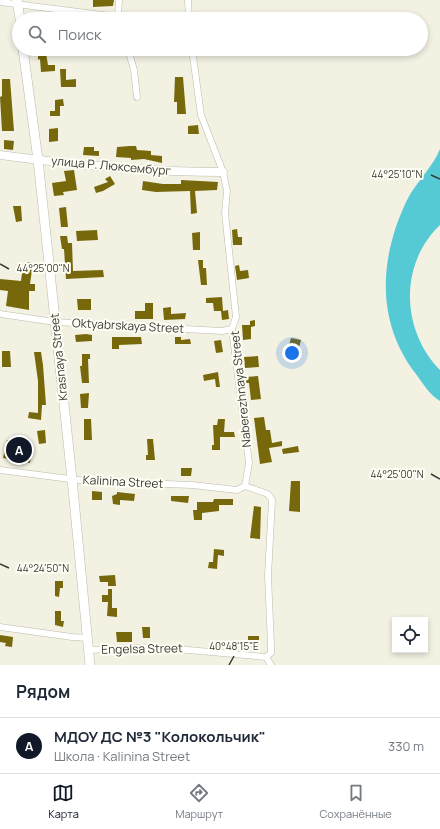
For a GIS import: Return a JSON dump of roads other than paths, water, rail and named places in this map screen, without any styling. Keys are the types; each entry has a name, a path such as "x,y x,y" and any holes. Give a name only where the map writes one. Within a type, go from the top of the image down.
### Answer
{"main road":[{"path":"18,2 19,12"},
{"name":"Krasnaya Street","path":"24,56 38,160 90,665"}],"street":[{"path":"118,12 119,0"},
{"path":"188,0 189,12"},
{"path":"0,2 18,2 89,12"},
{"path":"130,56 134,70 137,98"},
{"name":"Naberezhnaya Street","path":"193,56 201,115 223,172 227,191 225,213 236,317 232,328 248,455 245,486"},
{"name":"улица Р. Люксембург","path":"0,155 38,160 176,172 223,172"},
{"name":"Oktyabrskaya Street","path":"0,314 55,322 222,331 232,328"},
{"name":"Kalinina Street","path":"0,470 72,479 192,485 237,490 245,486"},
{"path":"245,486 268,494 272,500 268,576 271,645 270,653 266,657 271,665"},
{"name":"Engelsa Street","path":"0,627 88,638"},
{"name":"Engelsa Street","path":"89,650 154,647 266,657"}],"water":[{"path":"440,149 440,225 427,241 417,258 412,277 410,297 412,317 418,336 427,354 440,370 440,401 427,389 403,354 394,333 388,312 386,290 387,268 397,224 406,202 414,188 437,156"}],"place":[{"name":"МДОУ ДС №3 \"Колокольчик\"","path":"19,450"}]}
